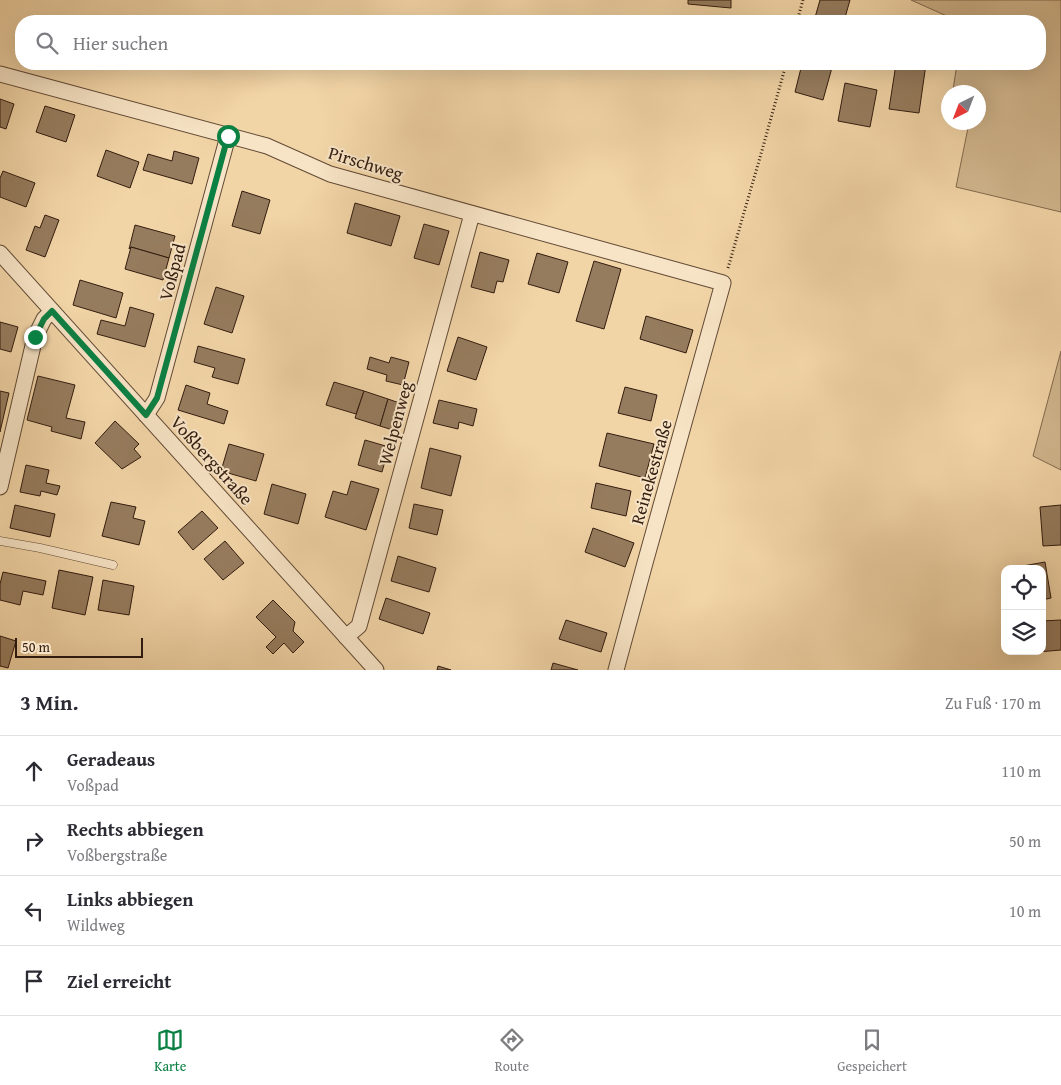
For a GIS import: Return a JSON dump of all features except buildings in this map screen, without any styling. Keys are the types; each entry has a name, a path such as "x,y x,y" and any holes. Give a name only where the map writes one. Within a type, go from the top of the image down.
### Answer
{"street":[{"name":"Pirschweg","path":"0,74 267,146 330,174 723,284"},
{"name":"Voßpad","path":"146,415 157,398 228,136"},
{"name":"Welpenweg","path":"346,637 359,626 472,214"},
{"name":"Voßbergstraße","path":"0,253 376,670"},
{"name":"Reinekestraße","path":"616,670 723,284"},
{"path":"0,487 4,449 35,337 44,319 52,311"}],"lane":[{"path":"0,541 113,565"}],"path":[{"path":"798,15 802,0"},
{"path":"723,284 784,70"}],"shaded area":[{"path":"911,0 1061,0 1061,212 956,187 968,130 986,130 986,85 954,85 956,70 1046,70 1046,15 945,15"},
{"path":"1061,351 1061,470 1033,456"}],"route":[{"path":"35,337 44,319 52,311 146,415 157,398 228,136"}]}
